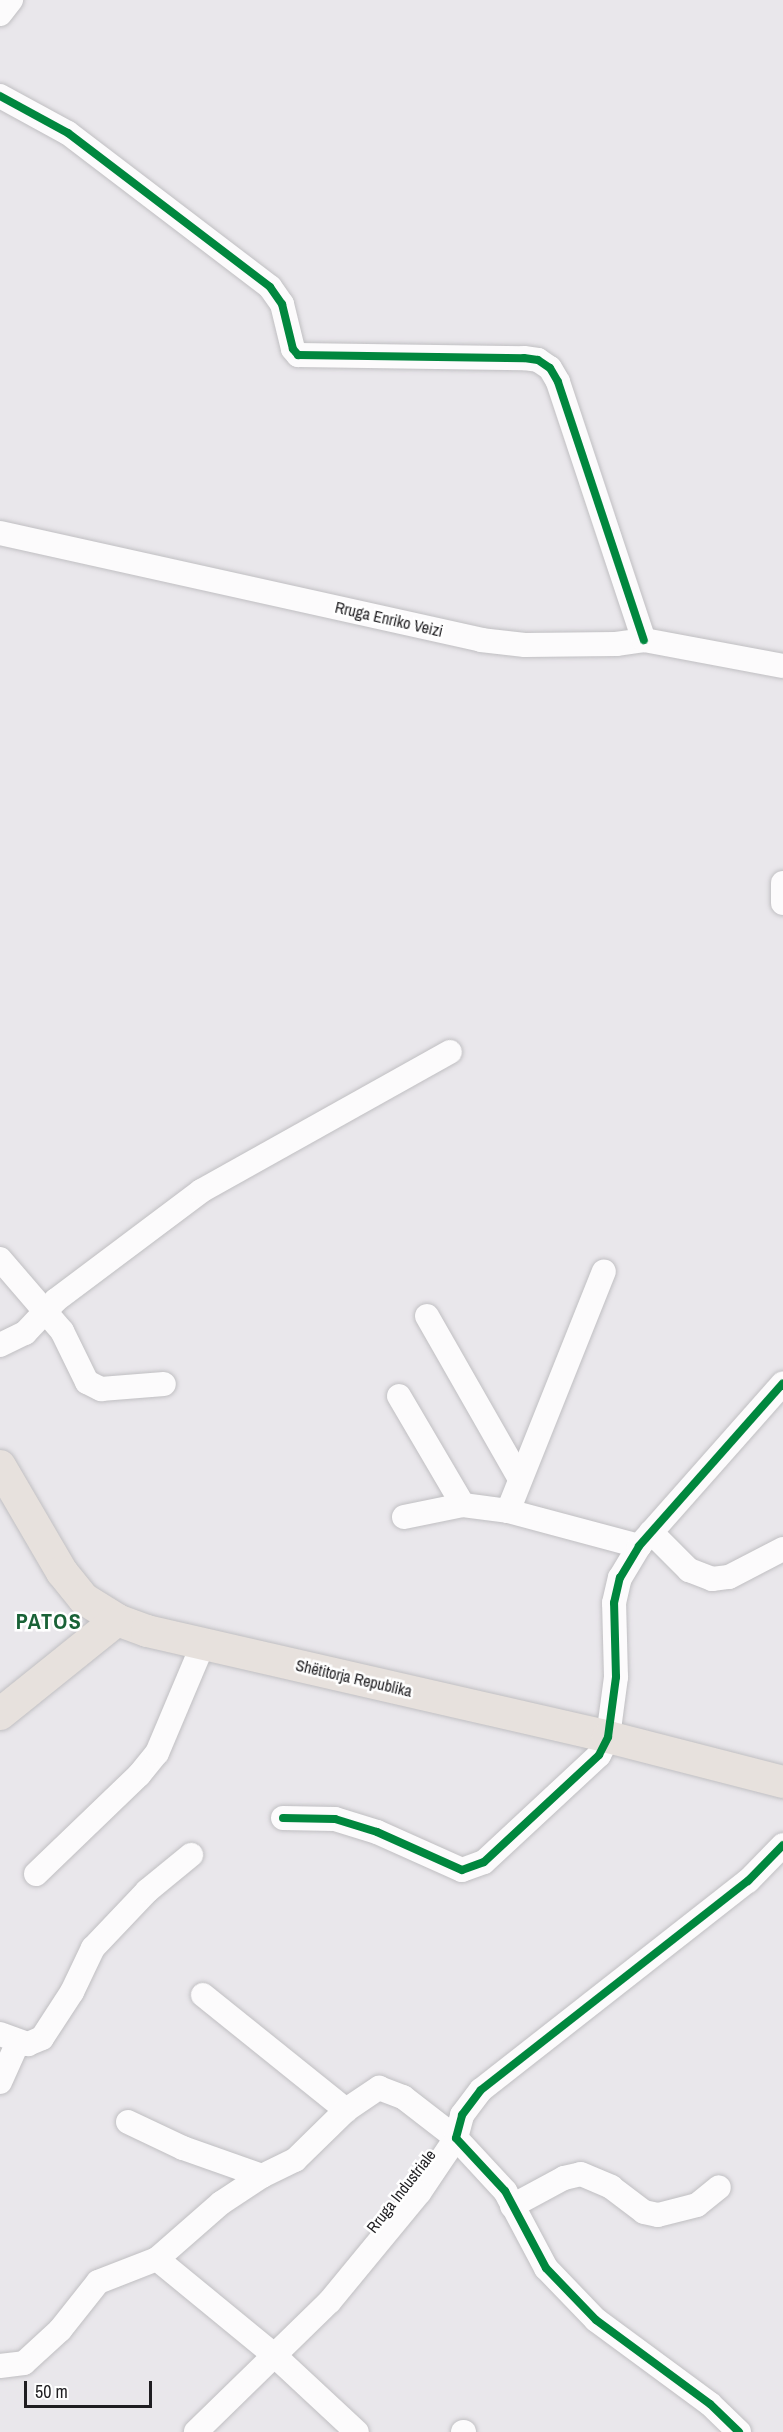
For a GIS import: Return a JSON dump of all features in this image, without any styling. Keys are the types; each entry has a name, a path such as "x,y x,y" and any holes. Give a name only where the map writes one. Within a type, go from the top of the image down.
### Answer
{"main road":[{"name":"Shëtitorja Republika","path":"0,1466 62,1572 84,1599 117,1620 203,1644 608,1737 783,1782"},
{"path":"0,1714 117,1620"}],"street":[{"path":"0,14 12,0"},
{"path":"0,96 68,133 270,287 282,304 293,349 298,355 524,358 538,360 550,368 558,382 644,640"},
{"name":"Rruga Enriko Veizi","path":"0,533 481,640 525,645 616,644 644,640 783,666"},
{"path":"783,883 783,903"},
{"path":"0,1345 25,1333 45,1311 201,1191 450,1052"},
{"path":"0,1259 62,1331 82,1375 93,1386 127,1389 164,1384"},
{"path":"508,1511 604,1271"},
{"path":"427,1316 520,1479"},
{"path":"283,1818 335,1819 377,1832 450,1867 474,1868 587,1770 608,1737 616,1677 614,1603 620,1578 645,1539 783,1383"},
{"path":"399,1396 463,1505"},
{"path":"404,1517 463,1505 508,1511 645,1539 689,1570 712,1579 729,1576 783,1549"},
{"path":"36,1874 139,1775 157,1753 203,1644"},
{"name":"Rruga Industriale","path":"196,2432 329,2302 419,2193 456,2138 462,2115 481,2090 748,1881 783,1845"},
{"path":"0,2082 9,2038 28,2044 42,2038 72,1992 93,1948 147,1891 191,1855"},
{"path":"203,1995 346,2110"},
{"path":"3,2366 24,2363 43,2348 98,2282 157,2259 220,2203 262,2176 295,2160 346,2110 380,2088 390,2089 456,2138 494,2178 546,2268 596,2320 711,2404 740,2432"},
{"path":"128,2122 183,2148 262,2176"},
{"path":"512,2206 564,2178 581,2174 611,2187 644,2212 658,2215 697,2205 719,2187"},
{"path":"157,2259 274,2355 357,2432"}],"cycle path":[{"path":"0,96 68,133 270,287 282,304 293,349 298,355 524,358 538,360 550,368 558,382 644,640"},
{"path":"283,1818 335,1819 377,1832 462,1870 484,1862 599,1755 608,1737 616,1677 614,1603 620,1578 639,1546 783,1383"},
{"path":"739,2432 710,2404 596,2320 546,2268 505,2191 456,2138 462,2115 481,2090 748,1881 783,1845"}],"district":[{"name":"PATOS","path":"49,1622"}]}
